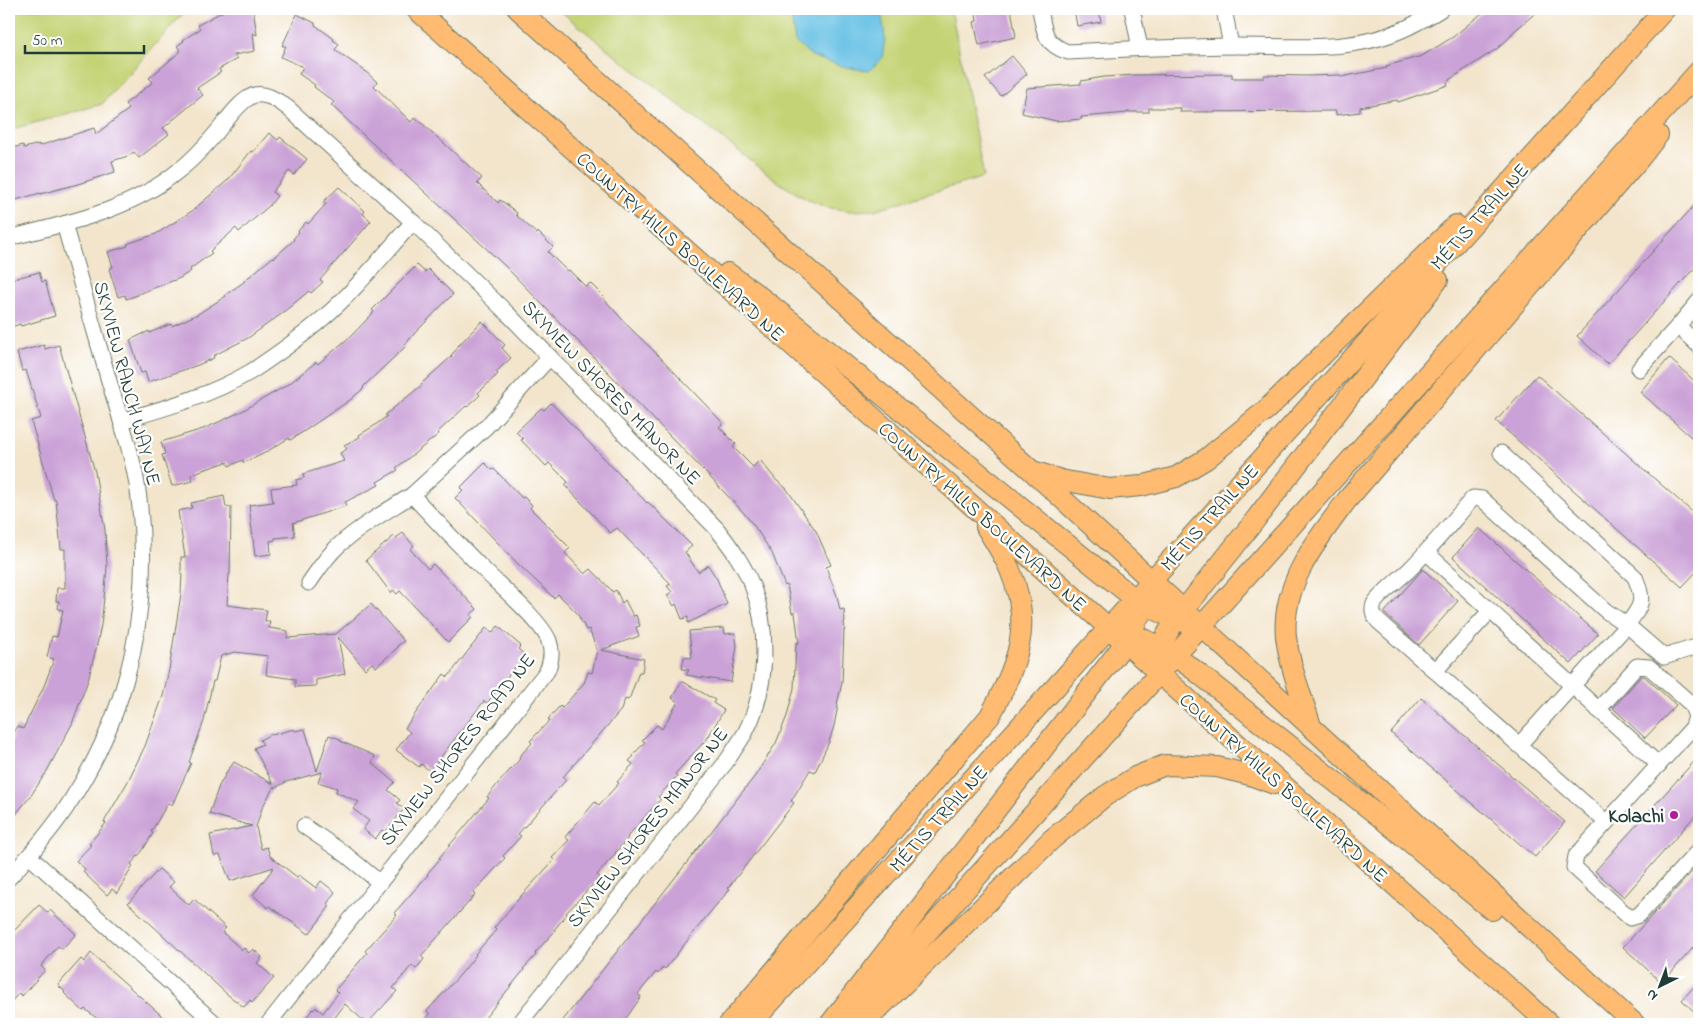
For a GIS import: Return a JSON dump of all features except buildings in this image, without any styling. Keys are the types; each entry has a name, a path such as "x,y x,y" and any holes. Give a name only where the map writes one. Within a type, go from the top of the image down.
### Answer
{"main road":[{"name":"COUNTRY HILLS BOULEVARD NE","path":"416,9 1109,629 1128,638 1159,674 1548,1024"},
{"path":"518,9 1152,581 1180,615"},
{"name":"MÉTIS TRAIL NE","path":"1152,581 1665,9"},
{"path":"1168,652 1201,626 1699,71"},
{"path":"1312,728 1290,659 1286,636 1288,599 1301,568 1319,538 1347,500 1640,158 1699,78"},
{"path":"1030,470 1061,480 1110,489 1141,486 1176,477 1206,459 1266,410 1562,123"},
{"path":"845,1024 1159,674 1168,652 1168,632 1180,615 1249,528 1466,244 1562,123"},
{"path":"624,195 767,302 1140,602 1180,615 1201,626 1635,1024"},
{"path":"729,1024 990,716 1010,678 1020,644 1022,612 1018,592 1010,569 977,512"},
{"path":"830,1024 1128,638 1140,602 1152,581"},
{"name":"MÉTIS TRAIL NE","path":"751,1024 1109,629 1140,602"},
{"path":"1128,638 1168,652 1381,818 1495,912 1526,923"},
{"path":"863,1024 1052,840 1105,796 1135,777 1165,764 1217,767 1250,775 1286,789"}],"street":[{"path":"1040,9 1046,37 1058,49 1068,52 1140,48 1231,46 1311,48 1341,46 1373,41 1404,30 1441,9"},
{"path":"1132,9 1140,48"},
{"path":"1224,9 1231,46"},
{"name":"SKYVIEW SHORES MANOR NE","path":"9,238 64,224 140,197 178,172 209,142 241,103 251,96 262,95 275,98 412,222 501,307 717,529 733,550 753,587 763,619 764,661 758,698 746,732 726,762 519,1024"},
{"path":"121,421 185,401 220,387 250,371 284,349 323,318 356,286 412,222"},
{"name":"SKYVIEW RANCH WAY NE","path":"9,878 48,833 70,802 91,767 112,725 131,660 138,624 143,574 142,528 138,489 121,421 64,224"},
{"path":"1639,369 1699,301"},
{"path":"1678,326 1699,346"},
{"path":"309,583 338,546 364,526 412,495 486,427 550,357"},
{"path":"1501,453 1635,577 1642,593 1638,610 1627,625 1519,745"},
{"name":"SKYVIEW SHORES ROAD NE","path":"268,1024 547,671 550,662 549,642 542,628 412,495"},
{"path":"1606,822 1378,621 1373,614 1373,606 1377,598 1393,586 1426,552 1472,498 1482,499 1606,611 1627,625 1664,657 1698,646"},
{"path":"1426,552 1659,765"},
{"path":"1435,671 1490,611"},
{"path":"1598,710 1637,666 1649,667 1691,704 1696,716 1696,730 1659,765 1606,822 1576,856 1574,867 1630,918 1639,915 1699,850"},
{"path":"304,826 345,854 379,882"},
{"path":"29,856 216,1024"}],"green space":[{"path":"9,9 187,9 102,104 9,130"},
{"path":"558,9 951,9 984,177 874,210 850,211 826,207 806,199 781,184"}],"water":[{"path":"790,9 881,9 885,38 882,58 869,71 846,67 813,57 795,42"}],"place":[{"name":"Kolachi","path":"1674,815"}]}
